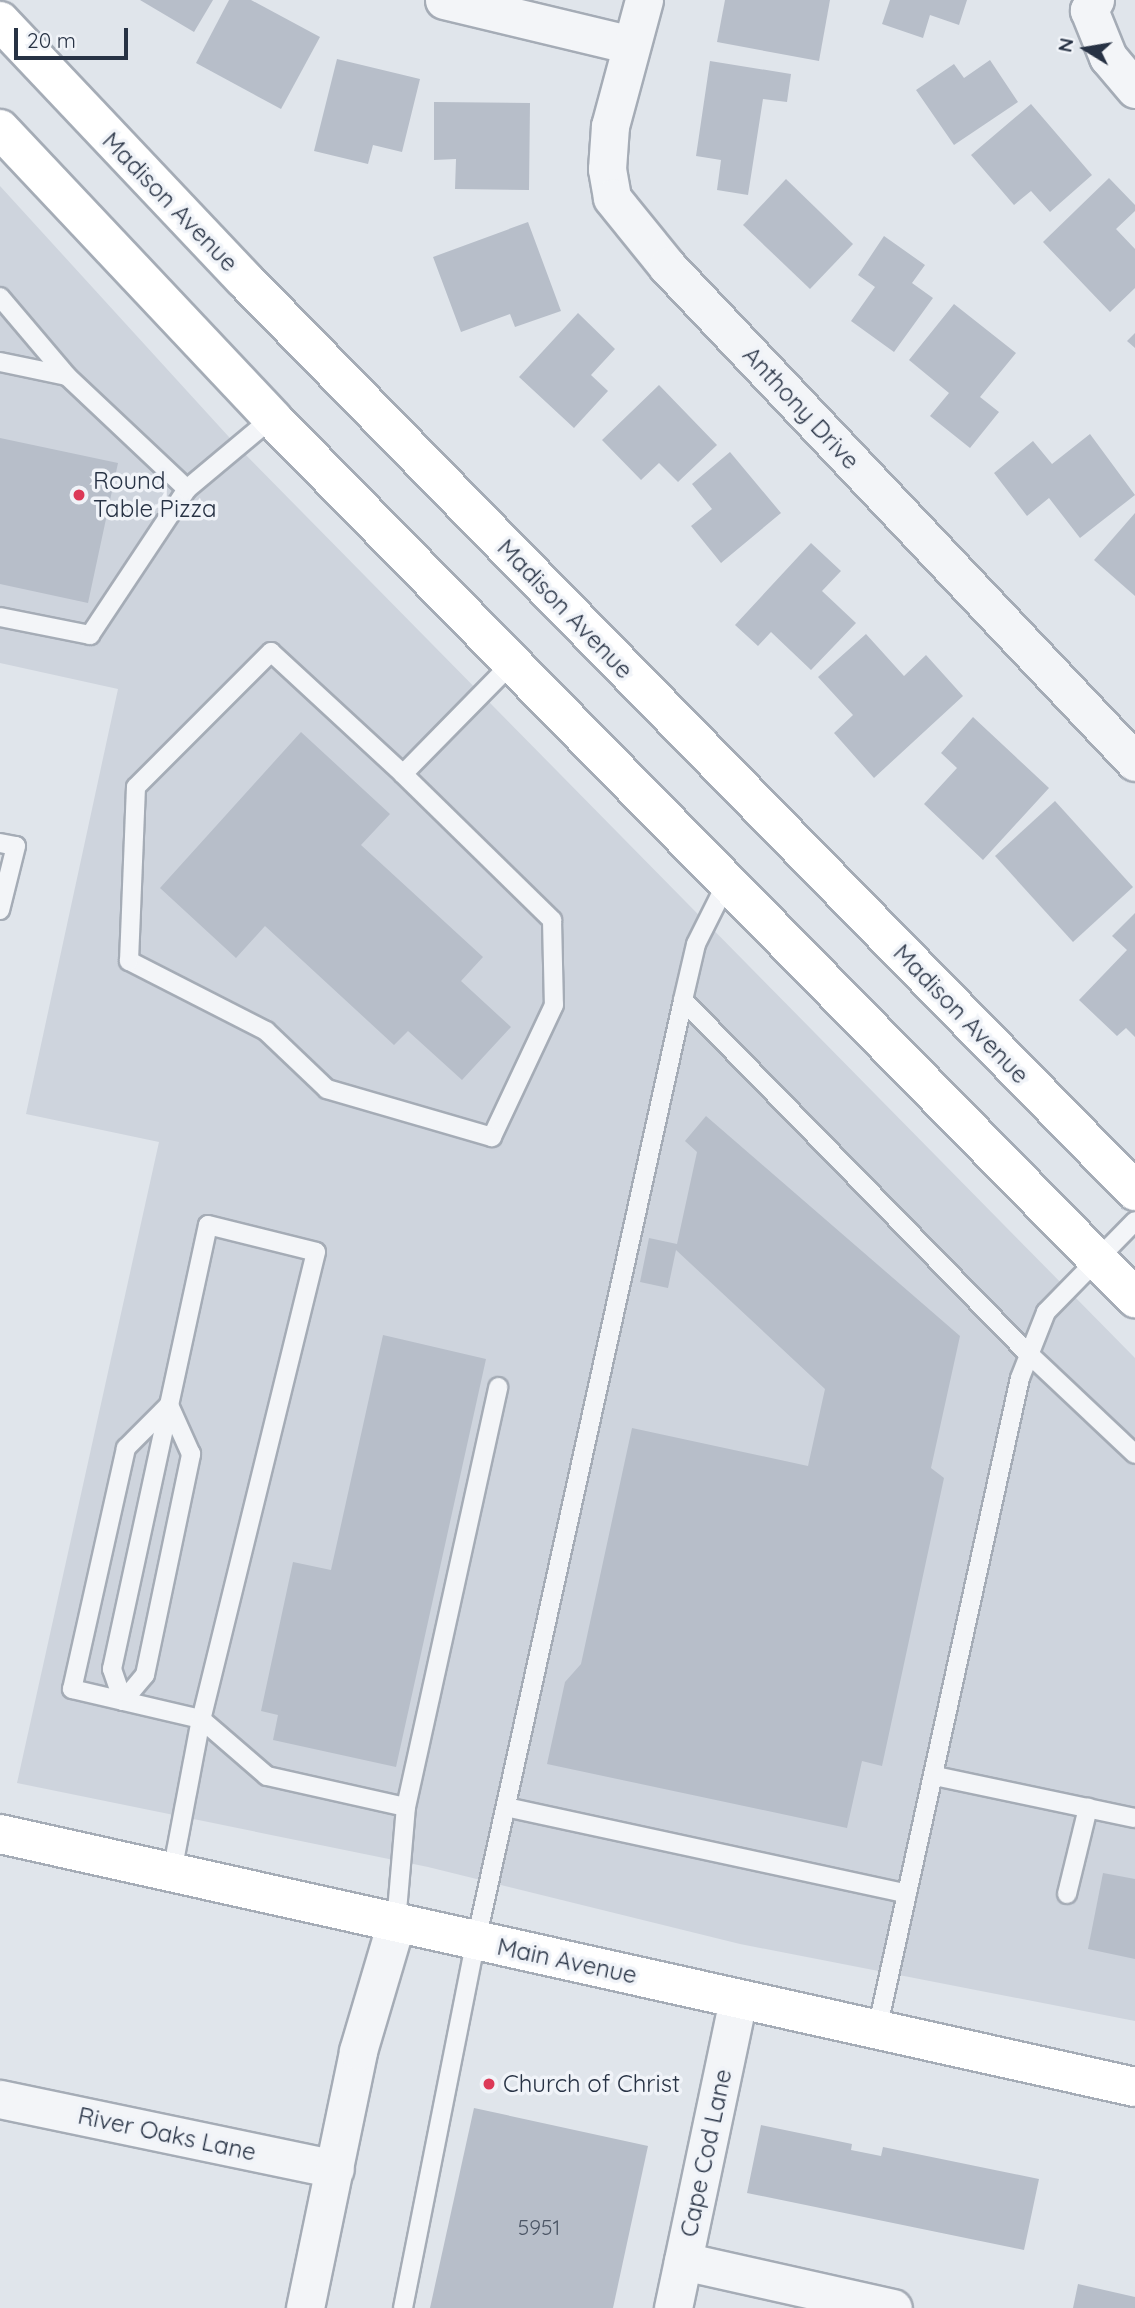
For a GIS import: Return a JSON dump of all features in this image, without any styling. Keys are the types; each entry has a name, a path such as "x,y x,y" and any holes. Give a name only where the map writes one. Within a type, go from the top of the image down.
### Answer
{"main road":[{"name":"Madison Avenue","path":"0,21 292,328 1135,1191"},
{"path":"0,129 272,418 515,660 1135,1298"},
{"name":"Main Avenue","path":"2,1843 172,1872 1135,2087"}],"street":[{"path":"444,0 631,45"},
{"name":"Anthony Drive","path":"644,0 610,126 607,169 612,198 667,266 1135,762"},
{"path":"1095,0 1089,10 1108,57 1135,89"},
{"path":"304,2308 358,2051 396,1923"},
{"name":"Cape Cod Lane","path":"673,2308 738,1999"},
{"name":"River Oaks Lane","path":"0,2099 335,2169"},
{"path":"683,2261 893,2308"}],"lane":[{"path":"0,297 67,376 187,489"},
{"path":"0,362 67,376"},
{"path":"0,617 90,635 187,489 272,418"},
{"path":"271,652 403,774 552,920 554,1005 492,1137 327,1088 265,1031 129,961 136,787 271,652"},
{"path":"403,774 515,660"},
{"path":"0,843 16,846 0,910"},
{"path":"403,2308 476,1941 683,1000 696,944 729,880"},
{"path":"683,1000 1030,1355 1135,1454"},
{"path":"877,2030 935,1776 1020,1378 1046,1312 1095,1257 1135,1221"},
{"path":"123,1701 112,1669 208,1225 316,1252 201,1719 172,1872"},
{"path":"396,1923 406,1807 498,1387"},
{"path":"169,1405 125,1448 72,1689 201,1719 267,1776 406,1807"},
{"path":"123,1701 145,1675 191,1454 169,1405"},
{"path":"935,1776 1135,1818"},
{"path":"506,1807 907,1894"},
{"path":"1067,1894 1088,1808"}],"shaded area":[{"path":"0,186 239,448 1135,1358 1135,2021 740,1944 428,1867 17,1783 159,1142 26,1114 118,689 0,663"}],"building":[{"path":"140,0 213,0 194,32"},
{"path":"229,0 251,0 320,37 281,109 196,63"},
{"path":"725,0 830,0 819,61 717,42"},
{"path":"890,0 967,0 959,25 930,15 923,38 882,24"},
{"path":"337,59 420,79 402,152 373,145 368,164 314,151"},
{"path":"990,60 1018,102 954,145 916,90 954,64 964,78"},
{"path":"710,61 791,74 787,102 763,99 748,195 717,190 721,160 696,156"},
{"path":"434,102 530,103 529,190 455,189 456,159 434,160"},
{"path":"1031,104 1092,175 1050,212 1031,191 1014,205 971,155"},
{"path":"1109,178 1135,205 1135,211 1116,229 1135,249 1135,288 1110,312 1043,242"},
{"path":"786,179 853,244 810,289 743,225"},
{"path":"528,222 561,311 515,327 510,314 461,332 433,257"},
{"path":"884,236 925,265 912,283 933,298 894,352 851,321 875,287 858,275"},
{"path":"954,304 1016,353 980,397 999,412 970,448 930,416 949,393 909,360"},
{"path":"578,313 615,349 591,375 608,391 574,428 519,377"},
{"path":"1135,333 1135,348 1127,341"},
{"path":"659,385 717,445 678,482 659,463 641,480 602,440"},
{"path":"1090,434 1135,495 1080,538 1049,498 1027,516 994,473 1033,441 1052,464"},
{"path":"0,438 118,463 88,603 0,584"},
{"path":"730,452 781,513 721,563 691,526 712,509 692,484"},
{"path":"1135,513 1135,596 1094,560"},
{"path":"811,543 841,571 822,591 856,623 811,670 771,632 758,646 735,625"},
{"path":"866,634 904,676 926,655 963,696 874,778 834,733 853,715 818,677"},
{"path":"973,717 1049,788 983,860 924,804 957,768 941,753"},
{"path":"301,732 390,814 361,845 483,957 461,981 511,1027 462,1080 408,1031 394,1045 265,926 236,958 160,888"},
{"path":"1055,801 1133,887 1073,942 995,856"},
{"path":"1135,913 1135,1037 1126,1028 1117,1036 1079,1000 1127,950 1112,936"},
{"path":"706,1116 960,1336 931,1468 944,1478 882,1766 862,1761 847,1828 547,1764 565,1682 581,1664 632,1428 808,1466 825,1389 676,1250 668,1288 640,1282 649,1238 677,1244 697,1152 685,1141"},
{"path":"383,1335 486,1359 396,1767 273,1740 278,1715 261,1711 293,1562 331,1570"},
{"path":"1103,1873 1135,1879 1135,1959 1088,1949"},
{"path":"474,2108 648,2146 613,2308 430,2308"},
{"path":"761,2125 852,2144 851,2150 881,2156 883,2147 1039,2179 1024,2250 747,2193"},
{"path":"1078,2284 1135,2297 1135,2308 1073,2308"}],"place":[{"name":"Round Table Pizza","path":"79,495"},
{"name":"Church of Christ","path":"489,2084"}]}
